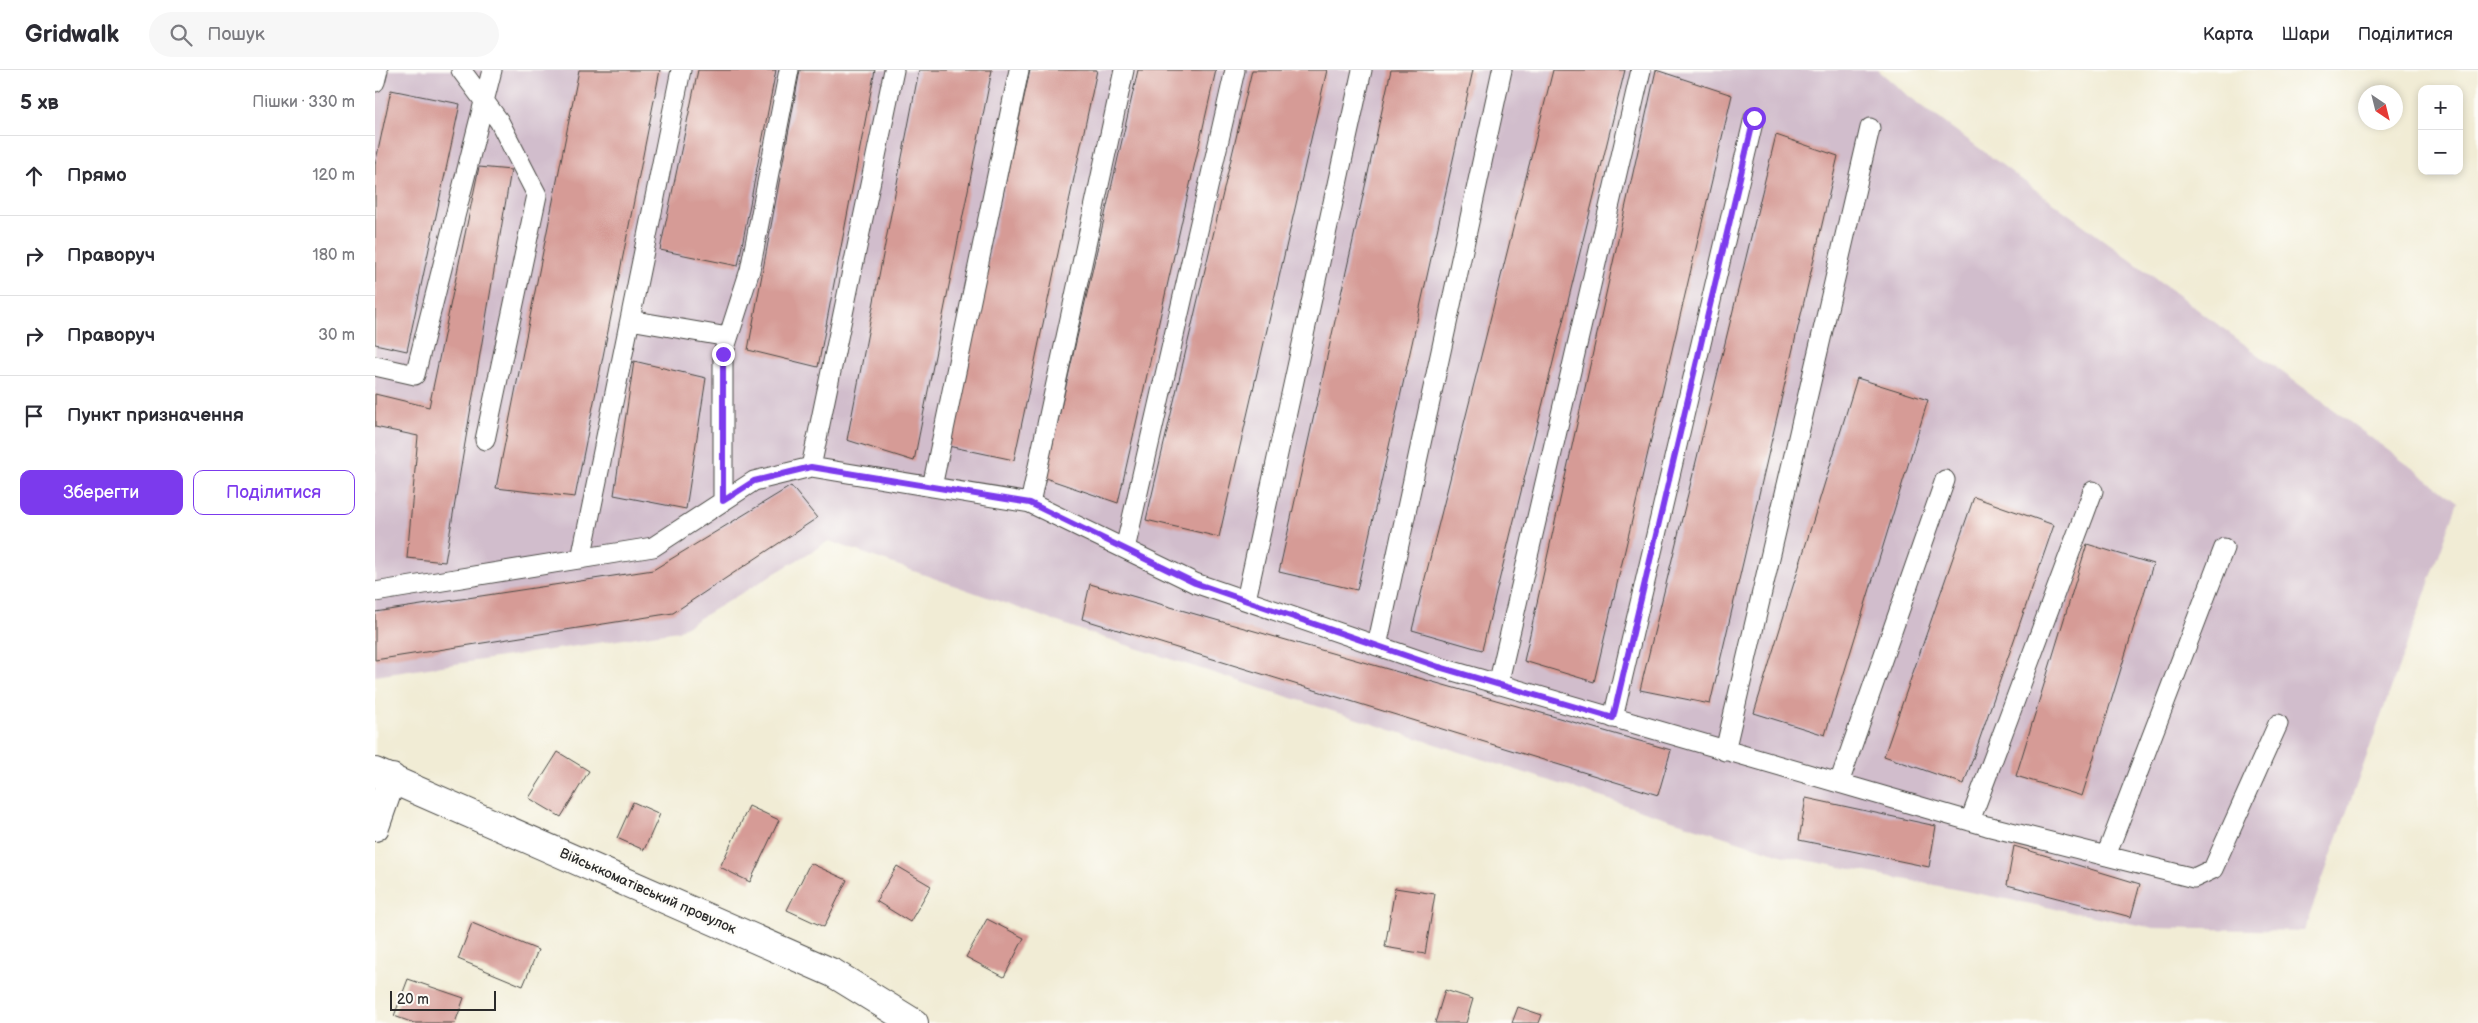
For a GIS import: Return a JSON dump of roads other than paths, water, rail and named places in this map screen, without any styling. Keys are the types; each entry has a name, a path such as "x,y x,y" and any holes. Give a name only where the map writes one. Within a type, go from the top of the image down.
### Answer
{"street":[{"path":"375,827 383,775"},
{"name":"Військкоматівський провулок","path":"383,775 833,973 914,1023"}],"lane":[{"path":"375,82 378,70"},
{"path":"461,70 499,121 537,195 485,440"},
{"path":"375,366 415,375 492,70"},
{"path":"581,559 681,70"},
{"path":"723,501 723,354 750,270 789,70"},
{"path":"811,467 894,70"},
{"path":"932,487 1019,70"},
{"path":"1030,503 1124,70"},
{"path":"1125,549 1235,70"},
{"path":"1245,600 1361,70"},
{"path":"1377,646 1502,70"},
{"path":"1498,685 1641,70"},
{"path":"1613,718 1754,118"},
{"path":"1725,751 1870,128"},
{"path":"630,320 729,337"},
{"path":"375,592 653,547 754,481 811,467 1030,503 1195,583 1377,646 1498,685 1970,821 2194,878 2213,869 2278,724"},
{"path":"1839,784 1945,480"},
{"path":"1970,821 2093,491"},
{"path":"2106,856 2224,548"}]}
